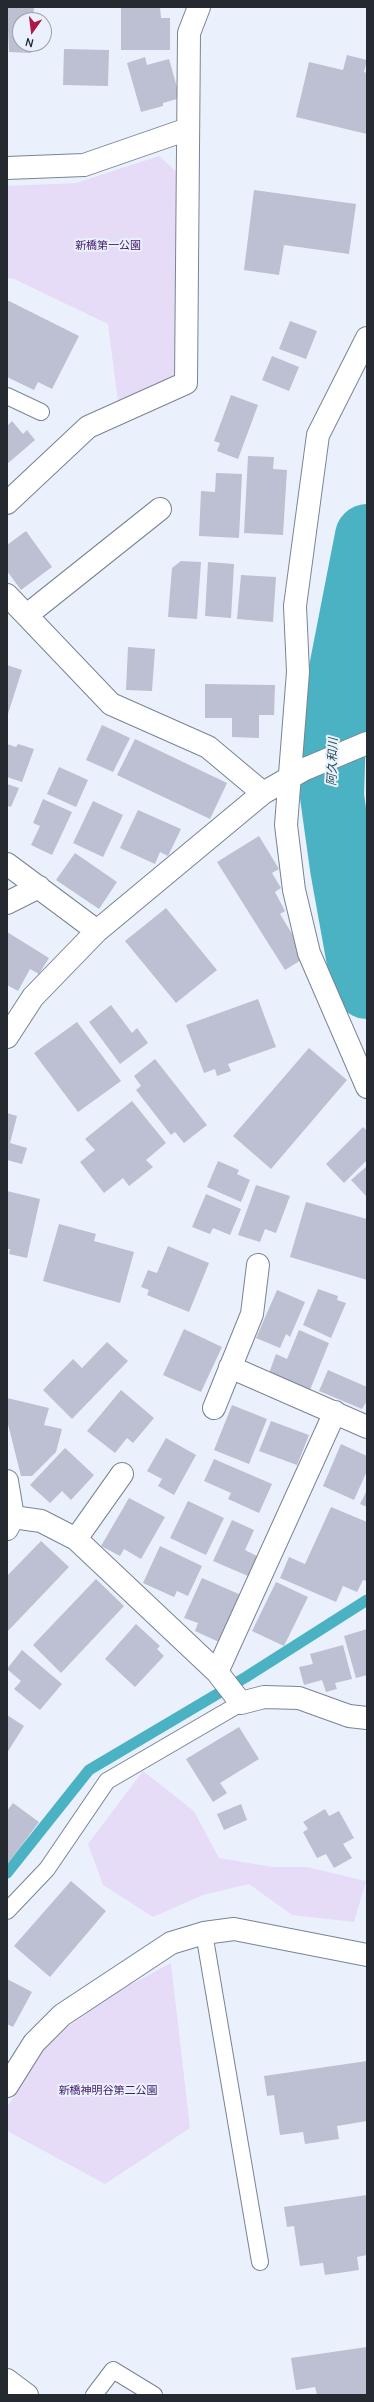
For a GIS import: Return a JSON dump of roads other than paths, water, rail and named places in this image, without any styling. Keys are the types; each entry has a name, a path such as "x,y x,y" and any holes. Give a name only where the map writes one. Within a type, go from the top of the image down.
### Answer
{"street":[{"path":"7,503 88,427 186,383 189,33 199,7"},
{"path":"7,168 84,165 188,129"},
{"path":"367,338 318,435 295,606 298,672 297,774 287,832 294,890 309,953 367,1087"},
{"path":"27,616 160,509"},
{"path":"7,595 111,704 208,748 263,793"},
{"path":"7,1037 33,997 97,930 263,793 297,774 367,743"},
{"path":"7,864 97,930"},
{"path":"7,903 39,887"},
{"path":"214,1408 252,1314 258,1265"},
{"path":"230,1367 367,1427"},
{"path":"217,1672 335,1412"},
{"path":"76,1539 122,1474"},
{"path":"7,1481 10,1523 41,1521 76,1539 217,1672 241,1704 264,1697 299,1698 349,1716 367,1718"},
{"path":"7,2086 34,2043 62,2015 171,1943 204,1933 234,1929 367,1955"},
{"path":"7,2380 27,2395"}],"lane":[{"path":"7,396 41,412"},
{"path":"7,1911 47,1869 107,1781 241,1704"},
{"path":"204,1933 260,2262"},
{"path":"94,2395 113,2370 154,2395"}],"waterway":[{"name":"阿久和川","path":"367,536 335,700 332,796 342,868 358,957 367,987"},
{"path":"7,1873 89,1770 246,1677 367,1600"}],"park label":[{"name":"新橋第一公園","path":"108,246"},
{"name":"新橋神明谷第二公園","path":"108,2091"}]}
